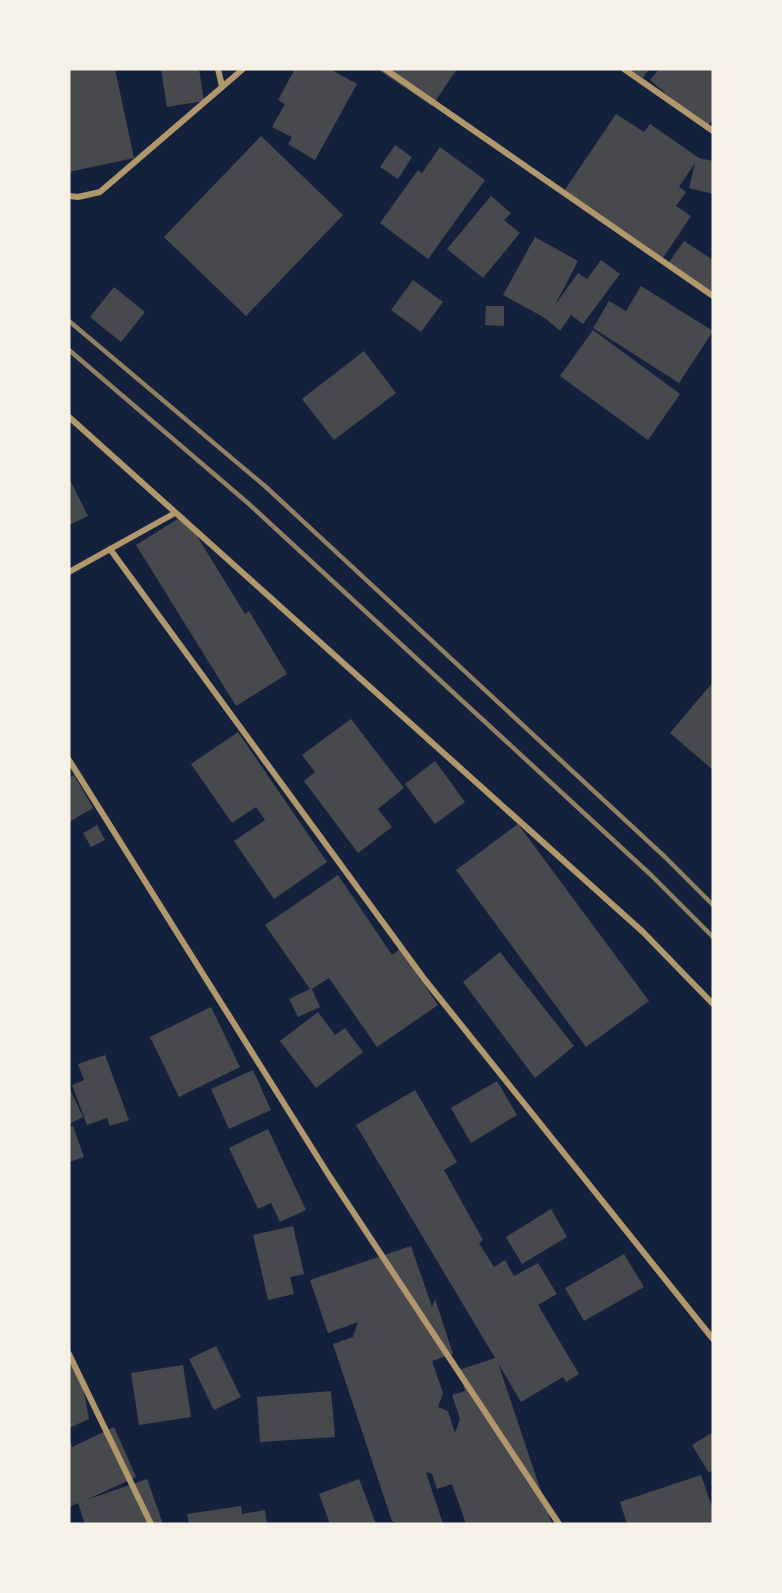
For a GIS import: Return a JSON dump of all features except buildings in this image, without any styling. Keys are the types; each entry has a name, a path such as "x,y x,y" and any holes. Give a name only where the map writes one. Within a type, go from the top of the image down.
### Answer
{"street":[{"path":"218,69 222,86"},
{"path":"69,196 78,197 100,192 243,69"},
{"path":"386,69 713,296"},
{"path":"624,69 713,131"},
{"path":"69,417 643,932 713,1004"},
{"path":"69,572 175,513"},
{"path":"110,549 425,980 713,1339"},
{"path":"69,760 330,1177 559,1524"},
{"path":"69,1354 151,1524"}],"railway":[{"path":"69,321 266,487 665,857 713,905"},
{"path":"69,350 249,504 651,875 713,937"}]}
